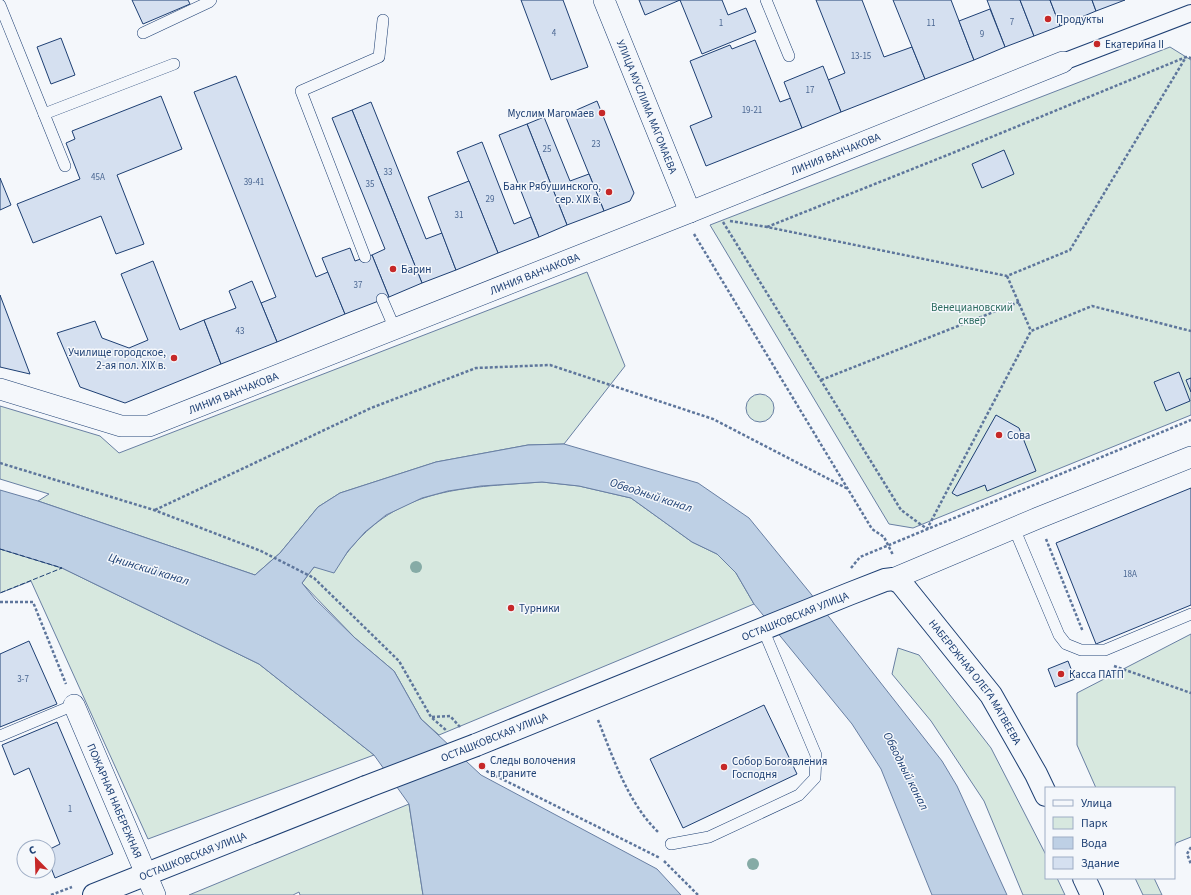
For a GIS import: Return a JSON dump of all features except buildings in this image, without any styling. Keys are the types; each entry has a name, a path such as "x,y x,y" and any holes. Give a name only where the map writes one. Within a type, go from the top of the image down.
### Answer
{"street":[{"name":"УЛИЦА МУСЛИМА МАГОМАЕВА","path":"604,0 690,212"},
{"path":"1063,62 1191,13"},
{"name":"ЛИНИЯ ВАНЧАКОВА","path":"0,389 122,426 149,426 690,212 1063,62"},
{"path":"899,576 1038,518 1191,457"},
{"name":"ОСТАШКОВСКАЯ УЛИЦА","path":"94,895 476,745 849,594 899,576"},
{"name":"НАБЕРЕЖНАЯ ОЛЕГА МАТВЕЕВА","path":"899,576 901,583 991,695 1045,792"},
{"name":"ПОЖАРНАЯ НАБЕРЕЖНАЯ","path":"74,706 155,895"},
{"path":"1084,879 1092,895"}],"lane":[{"path":"143,33 210,2 211,0"},
{"path":"766,0 789,56"},
{"path":"0,5 65,166"},
{"path":"365,257 301,91 379,57 383,20"},
{"path":"44,114 174,64"},
{"path":"382,299 395,329"},
{"path":"1014,528 1059,635 1066,644 1082,650 1105,650 1191,614"},
{"path":"672,844 709,837 799,795 815,778 816,755 763,629"},
{"path":"0,736 74,706"}],"path":[{"path":"767,227 969,147 1186,56 1191,58"},
{"path":"927,528 901,510 722,220 767,227 1007,276 1070,250 1186,56"},
{"path":"690,212 690,227 872,529 884,537 899,576"},
{"path":"1007,276 1031,331"},
{"path":"821,380 1019,302"},
{"path":"927,528 1031,331 1092,306 1191,331"},
{"path":"154,510 371,408 476,368 550,365 712,419 848,490"},
{"path":"888,545 1191,420"},
{"path":"0,463 154,510 261,551 314,578"},
{"path":"1038,518 1091,650 1098,661 1191,693"},
{"path":"0,602 33,602 74,706"},
{"path":"431,717 450,716"},
{"path":"602,731 629,793 651,824 672,844"},
{"path":"1191,847 1187,854 1191,864"},
{"path":"663,860 698,895"}],"green space":[{"name":"Венециановский сквер","path":"1170,47 1191,60 1191,415 913,528 889,524 710,225"},
{"path":"587,272 625,366 564,444 528,445 436,462 340,493 318,507 280,553 255,575 38,501 49,494 0,479 0,406 100,436 119,453"},
{"path":"760,394 770,398 774,408 770,418 760,422 750,418 746,408 750,398"},
{"path":"542,482 579,486 631,498 692,542 717,554 736,573 754,604 439,735 421,719 394,671 355,638 302,583 314,567 341,561 361,537 383,518 406,505 430,496 456,490 483,486"},
{"path":"0,549 62,568 259,664 374,755 148,839 31,581 0,593"},
{"path":"1191,634 1191,837 1176,843 1175,846 1175,787 1096,787 1077,745 1077,693"},
{"path":"898,648 919,655 991,748 1045,853 1045,879 1057,879 1065,895 1023,895 984,801 931,721 892,674"},
{"path":"409,804 423,895 300,895 299,892 293,895 189,895"},
{"path":"1135,879 1154,879 1162,895 1143,895"}],"water":[{"path":"564,444 698,483 749,518 811,594 942,761 957,786 1007,895 932,895 881,769 852,724 754,604 736,573 717,554 692,542 631,498 579,486 542,482 481,486 448,491 422,498 386,515 365,532 348,551 334,573 314,567 302,583 315,599 355,638 394,671 421,719 481,775 657,869 681,895 423,895 409,804 374,755 259,664 62,568 0,549 0,490 38,501 255,575 280,553 318,507 340,493 436,462 528,445"}],"fence":[{"path":"0,549 62,568 0,593"}],"place":[{"name":"Продукты","path":"1048,19"},
{"name":"Екатерина II","path":"1097,44"},
{"name":"Муслим Магомаев","path":"602,113"},
{"name":"Банк Рябушинского, сер. XIX в.","path":"609,192"},
{"name":"Барин","path":"393,269"},
{"name":"Училище городское, 2-ая пол. XIX в.","path":"174,358"},
{"name":"Сова","path":"999,435"},
{"name":"Турники","path":"511,608"},
{"name":"Касса ПАТП","path":"1061,674"},
{"name":"Следы волочения в граните","path":"482,766"},
{"name":"Собор Богоявления Господня","path":"724,767"}],"water label":[{"name":"Обводный канал","path":"651,495"},
{"name":"Цнинский канал","path":"149,569"},
{"name":"Обводный канал","path":"906,771"}]}
